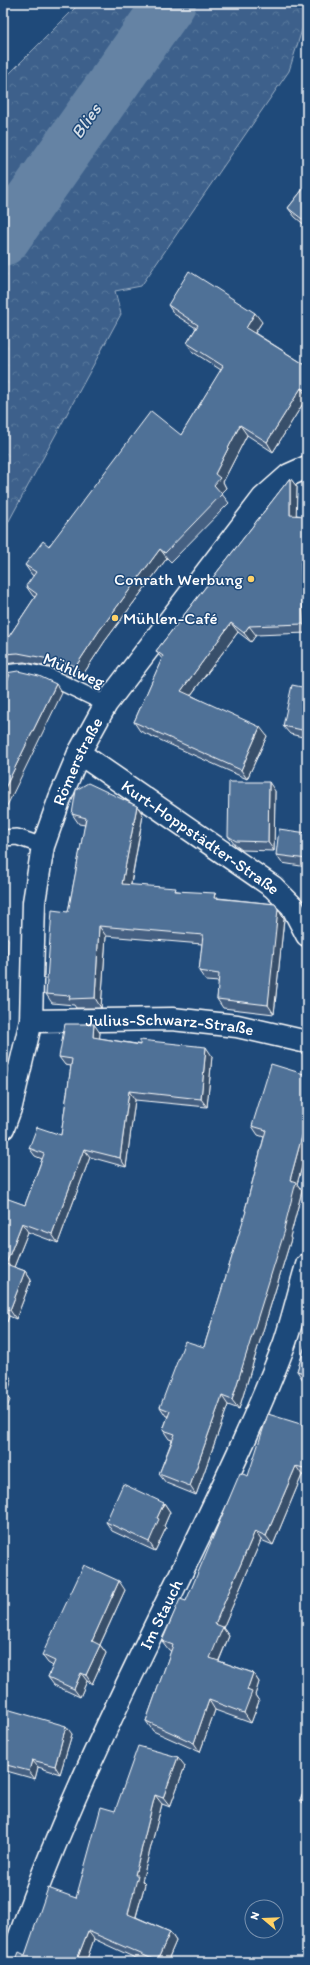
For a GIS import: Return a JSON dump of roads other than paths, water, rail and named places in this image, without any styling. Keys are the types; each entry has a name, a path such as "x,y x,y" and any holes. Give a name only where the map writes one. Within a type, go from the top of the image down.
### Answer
{"street":[{"name":"Römerstraße","path":"3,1128 11,1106 31,1021 34,902 43,846 60,798 80,753 106,704 263,498 289,475 307,467"},
{"name":"Kurt-Hoppstädter-Straße","path":"80,753 273,887 292,906 307,935"},
{"name":"Julius-Schwarz-Straße","path":"31,1021 172,1018 237,1026 307,1042"},
{"name":"Im Stauch","path":"11,1962 28,1910 58,1837 126,1688 248,1434 284,1344 307,1265"}],"lane":[{"name":"Mühlweg","path":"3,673 25,671 48,676 106,704"},
{"path":"3,838 17,837 43,846"}],"waterway":[{"name":"Blies","path":"3,240 170,3"}],"place":[{"name":"Conrath Werbung","path":"251,579"},
{"name":"Mühlen-Café","path":"115,618"}]}
